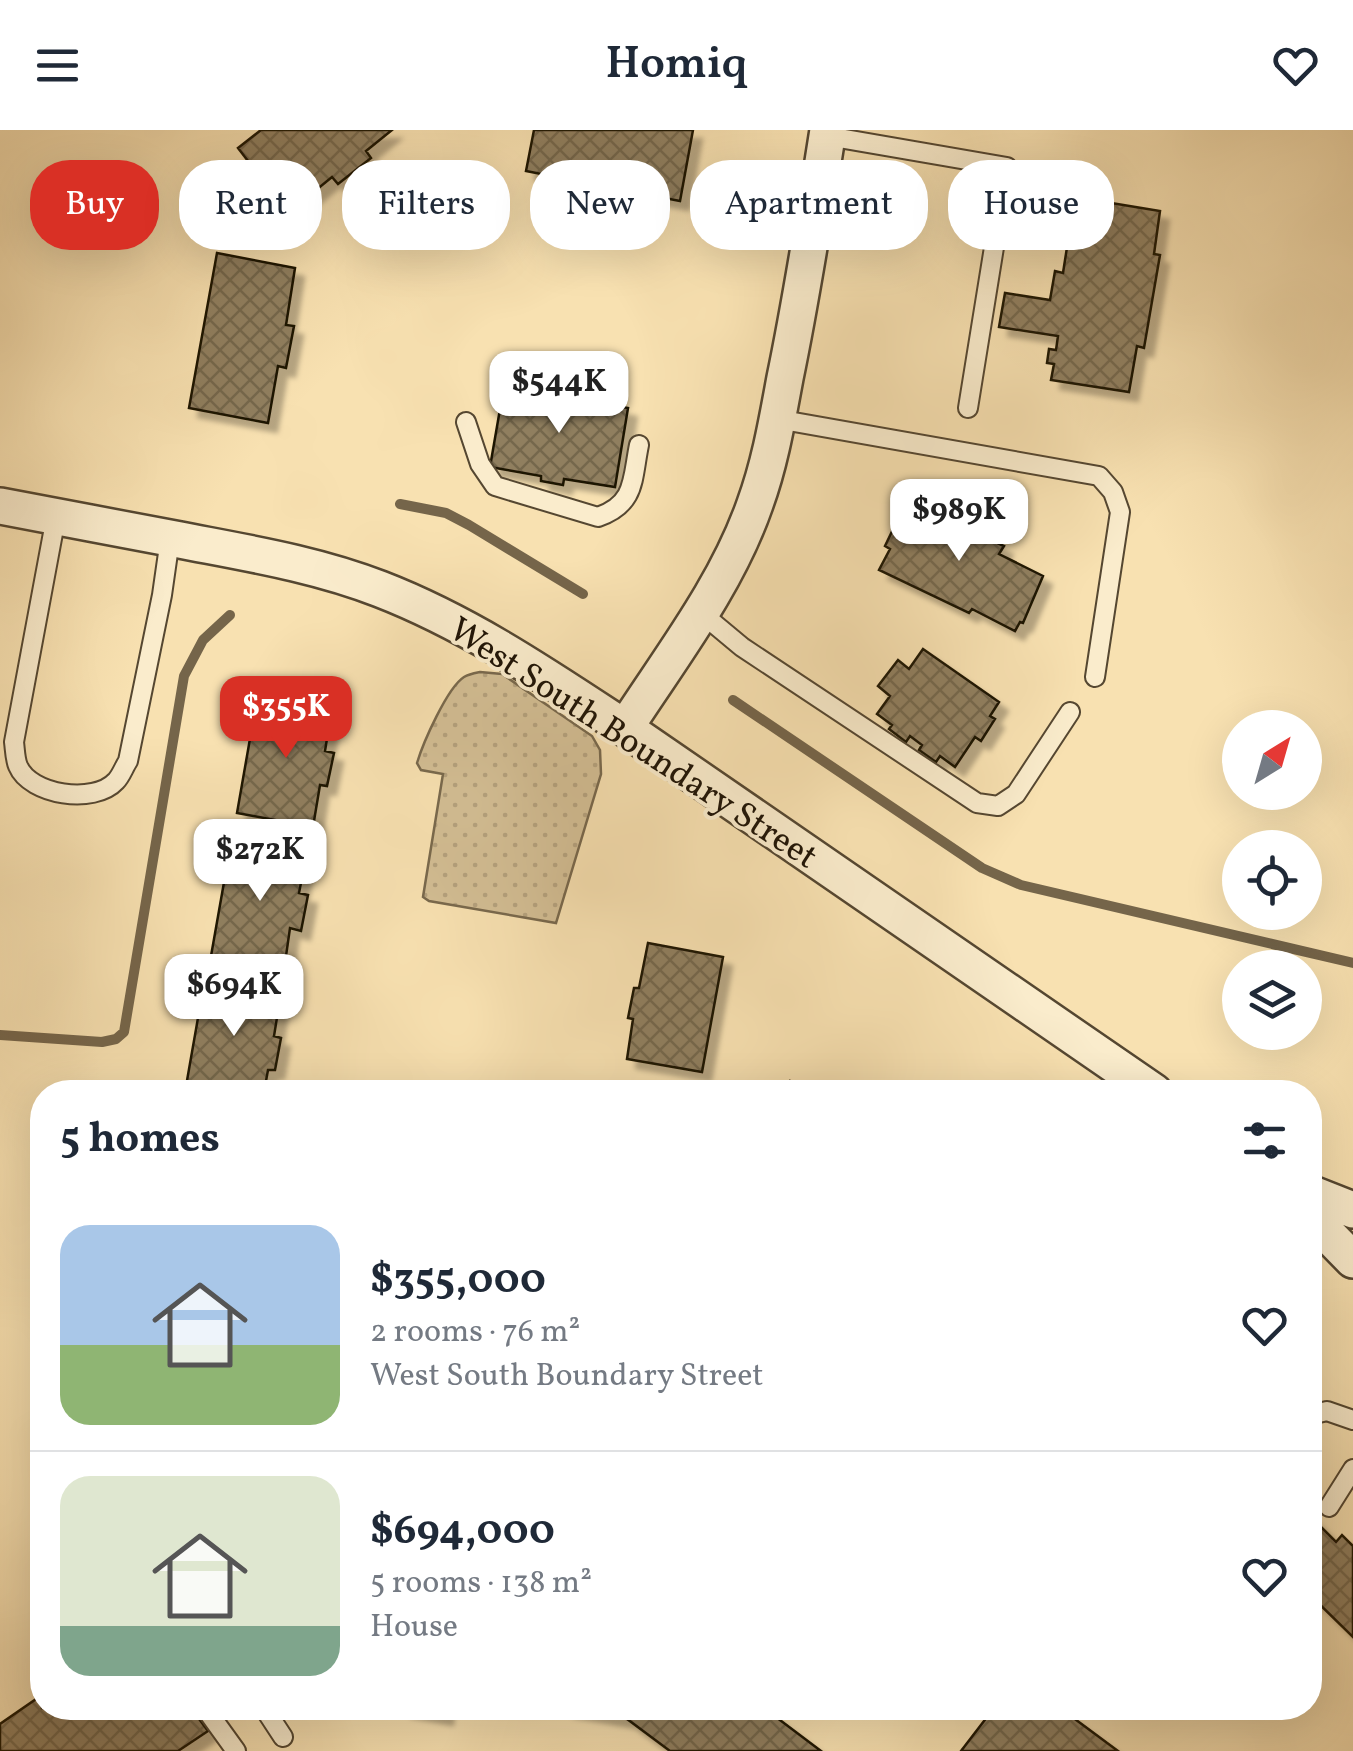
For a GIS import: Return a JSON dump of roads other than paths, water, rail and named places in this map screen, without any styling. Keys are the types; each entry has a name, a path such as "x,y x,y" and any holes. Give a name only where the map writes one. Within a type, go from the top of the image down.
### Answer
{"street":[{"path":"624,728 700,612 754,507 777,419 828,133"},
{"name":"West South Boundary Street","path":"0,506 260,555 380,589 452,621 538,670 1137,1080"},
{"path":"1322,1198 1353,1210"},
{"path":"1322,1228 1353,1260"}],"lane":[{"path":"828,133 1007,167 968,408"},
{"path":"777,419 1099,476 1113,492 1120,512 1094,677"},
{"path":"466,422 480,464 495,486 598,517 623,505 638,445"},
{"path":"56,516 14,742 18,768 38,786 70,794 98,792 116,782 128,760 170,538"},
{"path":"700,612 742,647 976,802 998,806 1016,794 1070,712"},
{"path":"1322,1412 1353,1420"},
{"path":"1329,1506 1353,1469"},
{"path":"214,1720 236,1751"},
{"path":"272,1720 283,1737"}],"waterway":[{"path":"400,504 446,513 583,594"},
{"path":"0,1035 102,1042 116,1039 124,1032 184,676 203,640 230,615"},
{"path":"733,700 982,868 1021,885 1353,963"}]}
